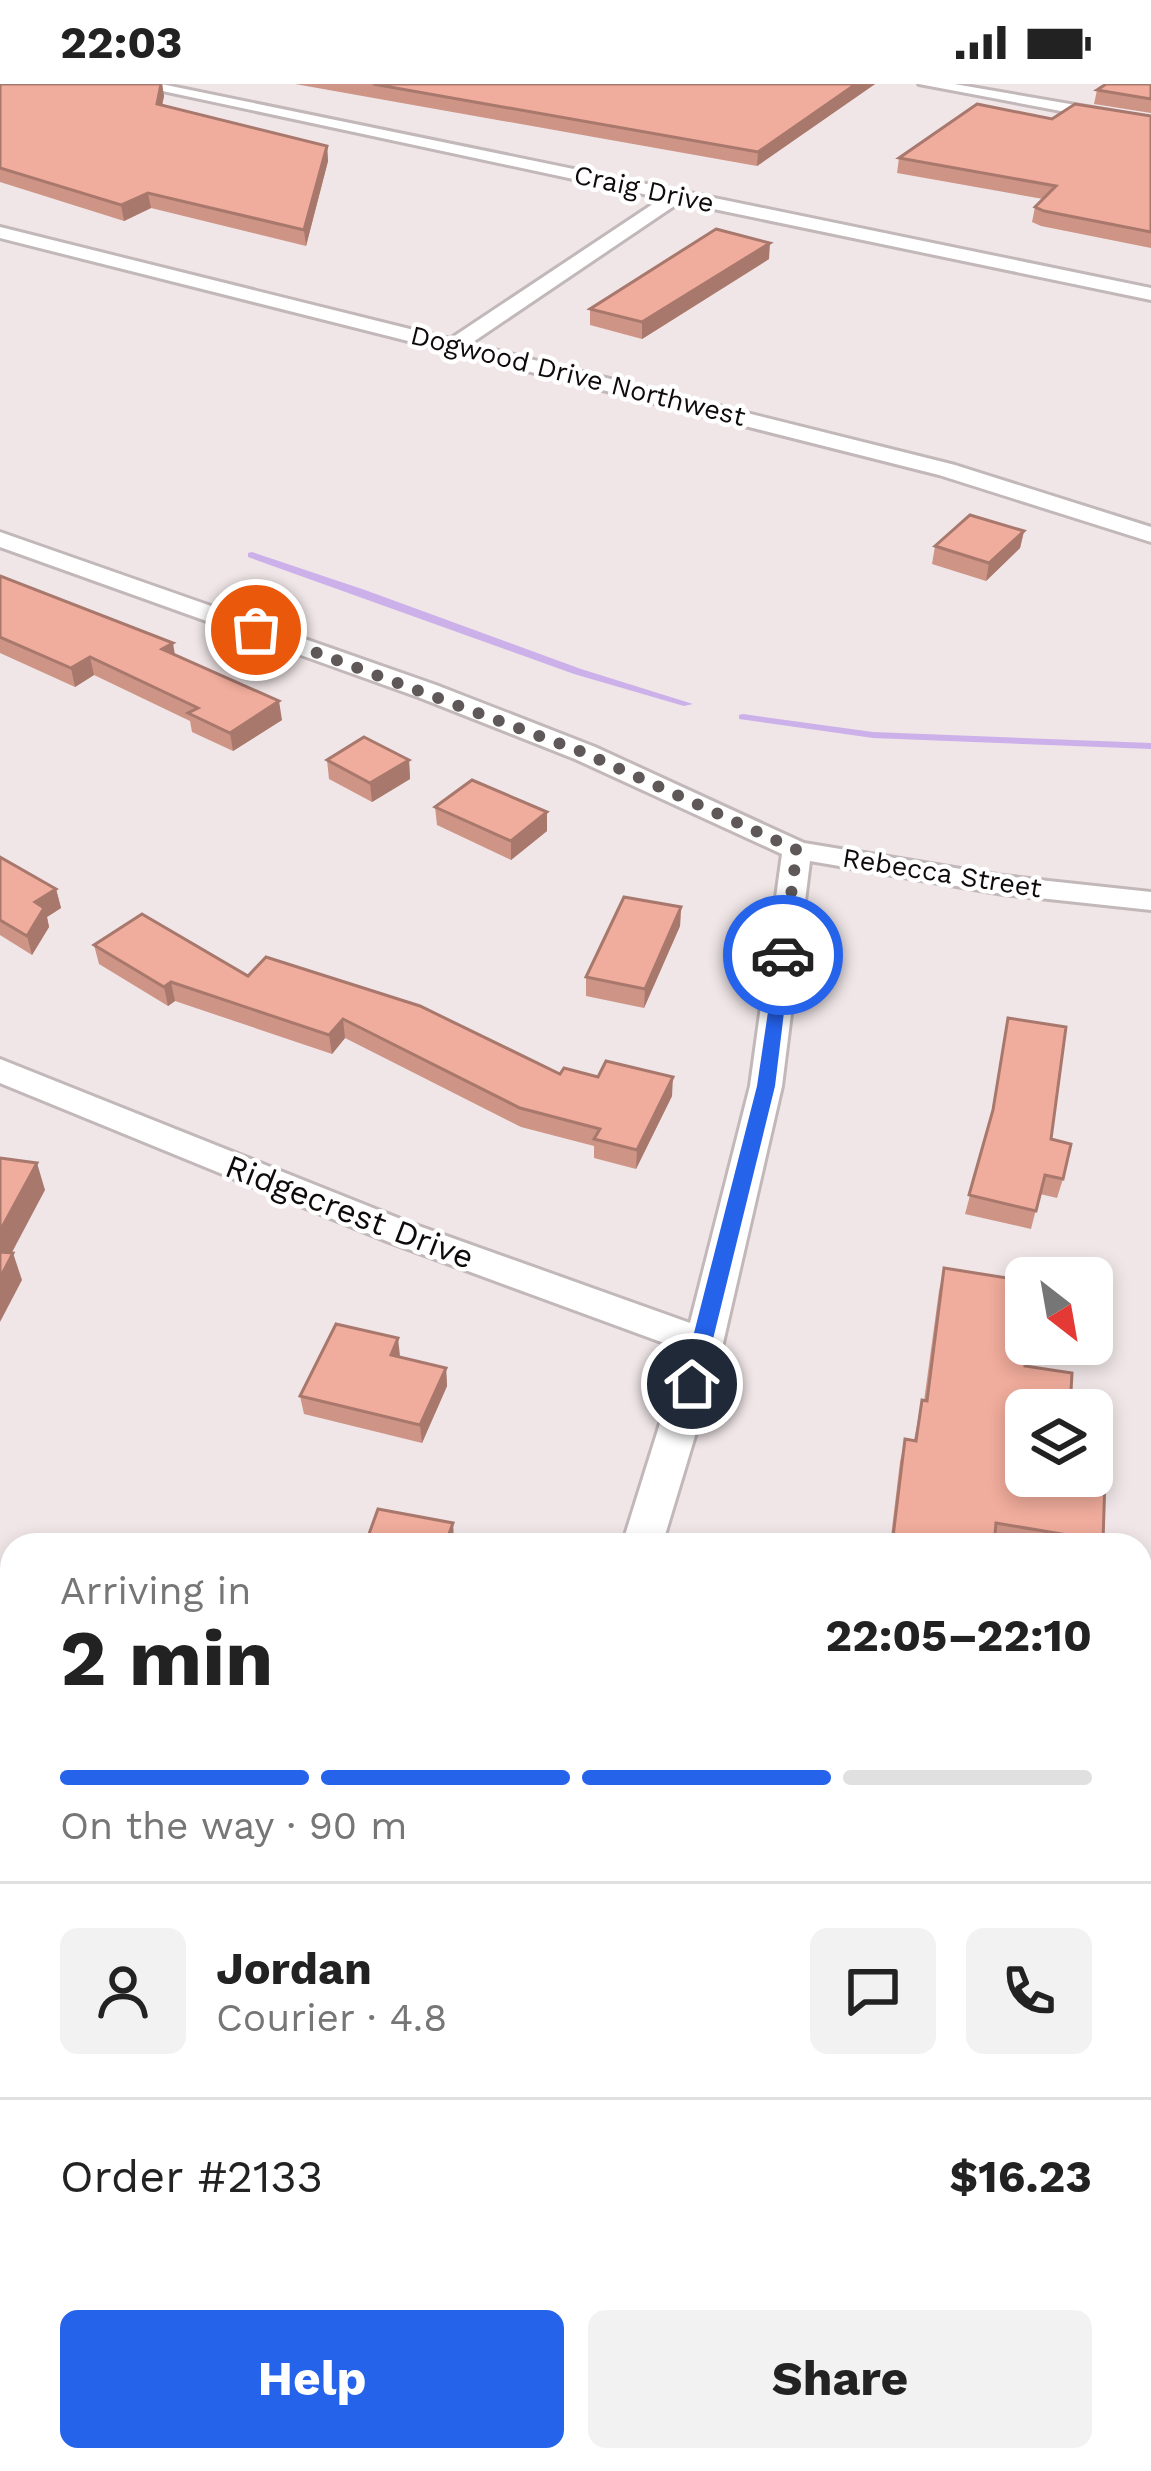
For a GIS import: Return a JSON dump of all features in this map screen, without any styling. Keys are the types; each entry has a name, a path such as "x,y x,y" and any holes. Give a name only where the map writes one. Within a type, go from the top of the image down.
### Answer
{"street":[{"name":"Craig Drive","path":"138,84 1151,294"},
{"path":"927,84 1151,123"},
{"path":"453,346 677,196"},
{"name":"Dogwood Drive Northwest","path":"0,232 946,470 1151,535"},
{"name":"Rebecca Street","path":"0,539 427,691 585,753 797,850 1003,885 1151,901"},
{"path":"646,1533 704,1343 766,1086 797,850"},
{"name":"Ridgecrest Drive","path":"0,1070 383,1226 704,1343"}],"building":[{"path":"0,84 161,84 157,104 327,146 304,230 148,193 121,205 0,168"},
{"path":"373,84 856,84 758,152"},
{"path":"1106,84 1151,84 1151,99 1097,90"},
{"path":"977,104 1052,119 1075,104 1151,116 1151,232 1035,207 1056,186 899,158"},
{"path":"716,229 770,243 642,322 590,309"},
{"path":"970,515 1024,531 989,563 935,546"},
{"path":"0,576 173,643 162,649 279,701 230,733 188,713 198,708 90,657 71,668 0,637"},
{"path":"364,737 409,760 370,783 327,760"},
{"path":"472,780 547,812 511,841 435,807"},
{"path":"0,857 56,889 35,902 44,908 27,936 0,920"},
{"path":"624,897 681,907 645,989 586,977"},
{"path":"142,914 248,976 266,957 420,1006 560,1074 564,1068 598,1077 606,1061 673,1077 637,1150 594,1139 600,1129 520,1108 343,1019 329,1035 171,982 164,987 94,945"},
{"path":"1008,1018 1066,1027 1051,1139 1071,1144 1063,1179 1045,1175 1036,1211 969,1195 993,1110"},
{"path":"0,1158 37,1163 0,1231"},
{"path":"0,1252 13,1253 0,1278"},
{"path":"944,1268 1005,1278 1005,1365 1072,1373 1071,1389 1005,1389 1005,1497 1104,1497 1103,1533 1055,1533 996,1523 995,1533 893,1533 905,1439 916,1441 922,1400 927,1401"},
{"path":"336,1324 398,1338 391,1355 446,1368 420,1425 300,1396"},
{"path":"378,1509 453,1523 449,1533 369,1533"}],"waterway":[{"path":"252,555 578,671 688,704"},
{"path":"743,717 873,735 1151,746"}],"way so far":[{"path":"256,630 585,753 797,850 783,955"}],"route":[{"path":"692,1384 766,1086 783,955"}]}
